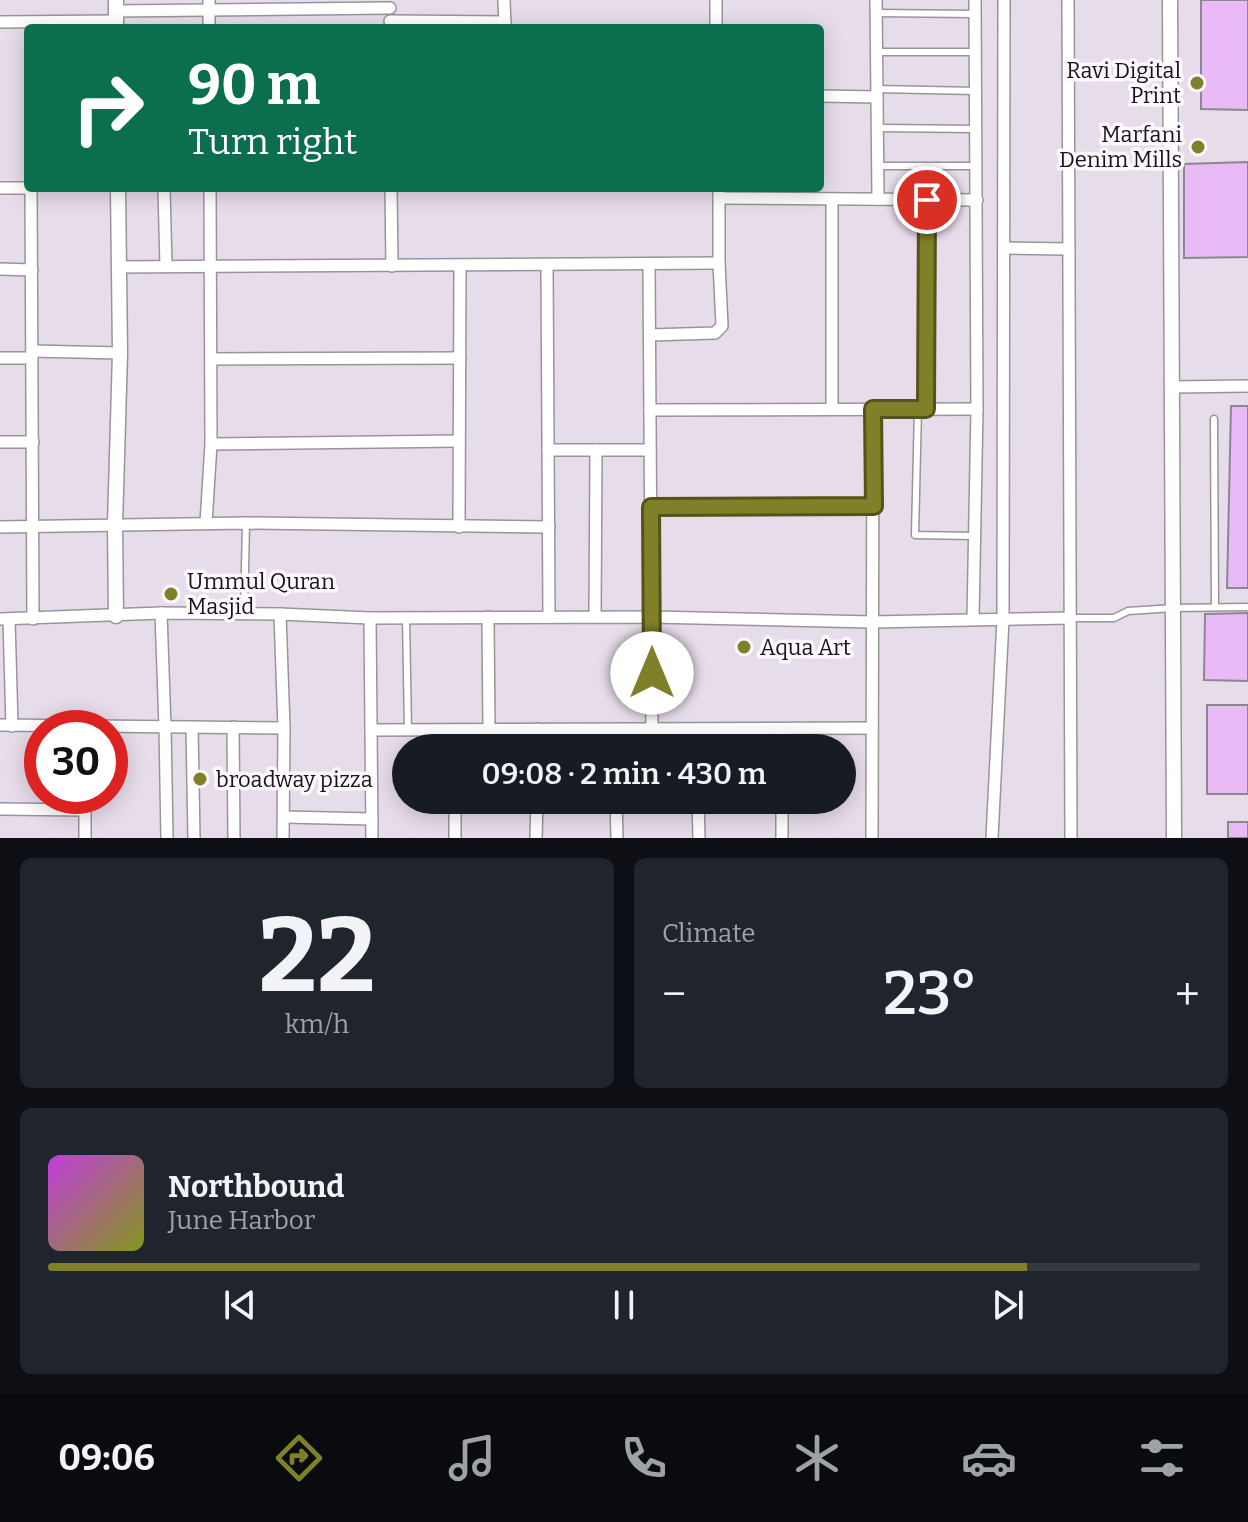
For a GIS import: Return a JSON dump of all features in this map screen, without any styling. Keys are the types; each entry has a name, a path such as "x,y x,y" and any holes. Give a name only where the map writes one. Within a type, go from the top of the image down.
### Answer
{"street":[{"path":"504,0 505,24"},
{"path":"716,0 716,24"},
{"path":"876,0 878,199"},
{"path":"973,619 977,409 975,0"},
{"path":"992,838 1003,619 1004,0"},
{"path":"1068,0 1071,838"},
{"path":"1170,0 1174,838"},
{"path":"0,22 116,15 209,5 390,4 390,24"},
{"path":"824,96 877,93"},
{"path":"0,188 24,188"},
{"path":"30,192 33,619"},
{"path":"116,616 120,353 118,192"},
{"path":"164,192 166,266"},
{"path":"206,523 211,444 210,192"},
{"path":"391,192 392,266"},
{"path":"650,335 715,333 722,326 719,193 832,199 977,200"},
{"path":"832,199 832,409"},
{"path":"922,409 927,200"},
{"path":"1005,248 1069,249"},
{"path":"119,267 719,263"},
{"path":"547,265 549,617"},
{"path":"649,265 652,729"},
{"path":"459,527 460,266"},
{"path":"0,269 32,270"},
{"path":"0,358 120,353"},
{"path":"211,359 460,358"},
{"path":"1172,387 1248,386"},
{"path":"872,838 873,409"},
{"path":"650,410 977,409"},
{"path":"211,444 459,441"},
{"path":"0,442 33,442"},
{"path":"548,450 650,450"},
{"path":"595,617 596,450"},
{"path":"651,507 874,506"},
{"path":"0,527 246,523 549,527"},
{"path":"6,726 4,619 161,613 872,622 1070,618"},
{"path":"161,613 167,838"},
{"path":"280,614 284,728 283,838"},
{"path":"488,617 489,730"},
{"path":"370,618 372,838"},
{"path":"128,727 284,728"},
{"path":"192,727 194,838"},
{"path":"233,727 234,838"},
{"path":"371,730 872,728"},
{"path":"537,729 537,734"},
{"path":"616,729 616,734"},
{"path":"697,729 697,734"},
{"path":"781,729 781,734"},
{"path":"0,809 24,809"},
{"path":"85,814 85,838"},
{"path":"455,814 455,838"},
{"path":"536,838 537,814"},
{"path":"616,814 617,838"},
{"path":"698,814 699,838"},
{"path":"782,814 782,838"},
{"path":"284,817 372,819"}],"lane":[{"path":"876,13 975,14"},
{"path":"877,52 975,52"},
{"path":"877,93 976,91"},
{"path":"878,128 976,129"},
{"path":"878,166 977,166"},
{"path":"922,409 915,535 976,536"},
{"path":"1214,419 1215,607"},
{"path":"244,614 246,523"},
{"path":"1070,618 1114,618 1128,611 1174,608 1248,607"},
{"path":"406,618 408,730"}],"shaded area":[{"path":"0,0 1248,0 1248,838 0,838"}],"building":[{"path":"1201,0 1248,0 1248,110 1201,109"},
{"path":"1248,162 1248,257 1184,258 1184,164"},
{"path":"1231,406 1248,406 1248,588 1227,588"},
{"path":"1248,613 1248,681 1204,680 1205,614"},
{"path":"1207,705 1248,705 1248,794 1207,794"},
{"path":"1228,822 1248,822 1248,838 1228,838"}],"place":[{"name":"Ravi Digital Print","path":"1197,83"},
{"name":"Marfani Denim Mills","path":"1198,147"},
{"name":"Ummul Quran Masjid","path":"171,594"},
{"name":"Aqua Art","path":"744,647"},
{"name":"broadway pizza","path":"200,779"}],"route":[{"path":"652,673 651,507 874,506 873,409 926,409 927,200"}]}
